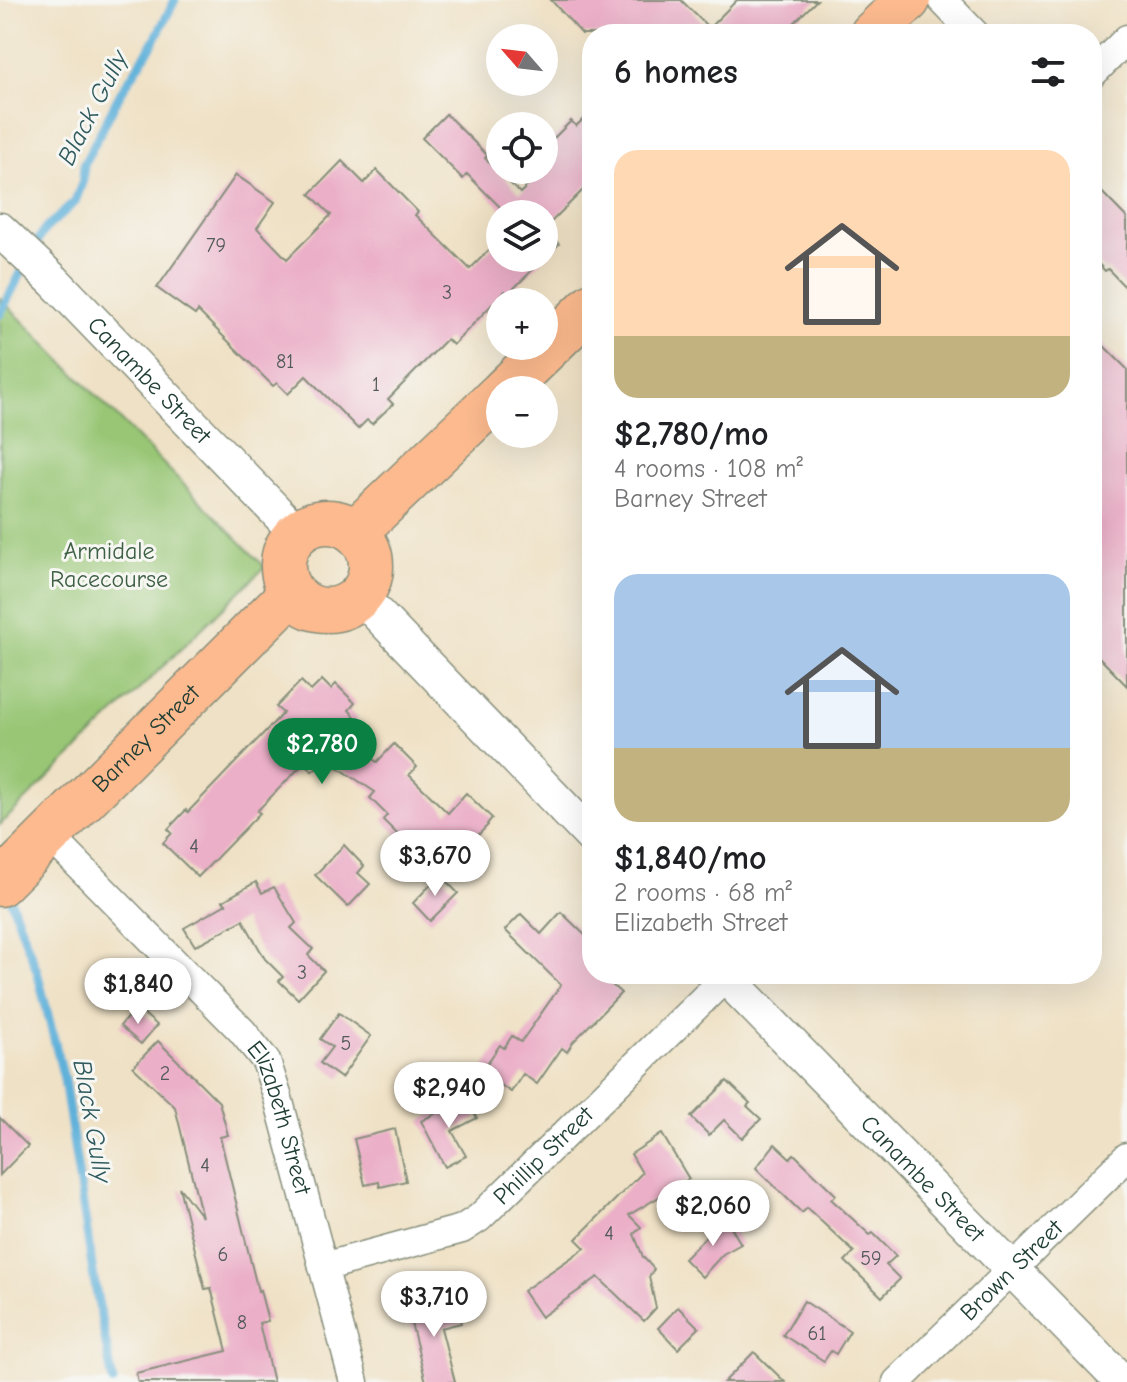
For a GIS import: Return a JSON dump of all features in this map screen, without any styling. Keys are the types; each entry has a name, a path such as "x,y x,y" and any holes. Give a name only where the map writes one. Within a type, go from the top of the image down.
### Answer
{"main road":[{"path":"883,24 908,0"},
{"path":"519,376 582,315"},
{"path":"355,532 486,407"},
{"path":"326,522 337,523 355,532 369,552 371,563 370,575 360,596 350,604 326,611 313,609 291,593 283,575 283,563 285,552 297,533 306,527 326,522"},
{"name":"Barney Street","path":"6,878 291,593"}],"street":[{"path":"942,0 965,24"},
{"path":"1102,64 1127,39"},
{"name":"Canambe Street","path":"4,234 54,281 297,533"},
{"path":"360,596 582,827"},
{"name":"Elizabeth Street","path":"50,836 242,1031 266,1061 354,1382"},
{"name":"Phillip Street","path":"323,1267 462,1229 479,1218 717,984"},
{"name":"Canambe Street","path":"733,984 1122,1382"},
{"name":"Brown Street","path":"897,1382 1127,1157"}],"green space":[{"name":"Armidale Racecourse","path":"0,298 265,567 0,825"}],"building":[{"path":"551,0 681,0 705,24 582,24 582,34"},
{"path":"737,0 817,0 793,24 713,24"},
{"path":"446,114 486,154 486,184 511,184 520,193 529,184 558,184 558,134 571,121 576,126 582,120 582,191 558,215 558,200 493,200 467,174 463,179 422,138"},
{"path":"342,161 364,183 377,170 418,212 415,215 470,269 486,253 486,272 530,272 514,288 486,288 486,311 453,345 447,339 388,399 393,404 372,424 367,420 358,429 306,376 288,394 277,383 273,386 198,311 195,315 157,288 236,175 275,202 257,228 287,259 331,215 310,194"},
{"path":"1102,192 1127,218 1127,289 1108,269 1105,271 1102,268"},
{"path":"1102,344 1127,369 1127,686 1102,660"},
{"path":"322,680 331,689 336,684 355,703 349,710 357,719 340,737 377,762 394,744 417,767 409,775 448,813 466,793 492,818 488,825 439,875 383,820 387,815 370,798 375,792 327,760 312,771 305,762 198,877 163,843 172,833 168,829 283,713 276,707 301,681 311,691"},
{"path":"344,845 364,866 358,873 370,884 348,907 315,875"},
{"path":"440,875 458,893 430,921 413,903"},
{"path":"256,882 262,893 274,887 296,923 291,928 313,949 308,955 324,971 298,999 279,981 283,977 265,959 243,920 195,946 184,928"},
{"path":"561,912 582,932 582,984 613,984 621,993 567,1052 562,1048 537,1084 523,1074 511,1092 481,1072 500,1045 504,1048 512,1036 521,1042 561,985 505,930 521,914 541,934"},
{"path":"136,1007 157,1025 141,1044 120,1026"},
{"path":"339,1013 371,1036 341,1078 320,1063 332,1047 320,1039"},
{"path":"158,1041 219,1102 228,1135 220,1137 268,1321 259,1323 273,1382 138,1382 136,1373 227,1351 211,1288 205,1289 179,1187 202,1217 175,1107 133,1067"},
{"path":"727,1081 750,1103 747,1106 761,1119 742,1138 724,1120 709,1135 691,1117"},
{"path":"466,1097 477,1118 452,1131 466,1156 445,1167 421,1121"},
{"path":"0,1118 28,1146 0,1175"},
{"path":"395,1129 406,1181 380,1187 379,1182 365,1185 354,1139"},
{"path":"662,1134 689,1179 629,1215 641,1227 634,1234 643,1257 654,1269 649,1277 656,1308 644,1321 598,1277 541,1317 523,1291 585,1248 576,1239 642,1173 631,1154"},
{"path":"775,1144 790,1158 794,1154 836,1195 831,1199 896,1256 886,1265 900,1279 882,1297 845,1261 854,1252 807,1208 802,1213 756,1168"},
{"path":"725,1217 741,1244 723,1254 702,1277 684,1259"},
{"path":"455,1299 461,1323 441,1328 455,1382 426,1382 408,1311"},
{"path":"804,1301 850,1331 836,1354 831,1351 824,1361 783,1335"},
{"path":"678,1307 699,1328 678,1349 658,1328"},
{"path":"754,1352 785,1382 724,1382"}],"waterway":[{"name":"Black Gully","path":"33,250 44,230 75,202 83,180 84,164 120,94 153,43 175,0"},
{"name":"Black Gully","path":"0,314 26,263"},
{"name":"Black Gully","path":"7,890 37,971 64,1079 113,1382"}]}
